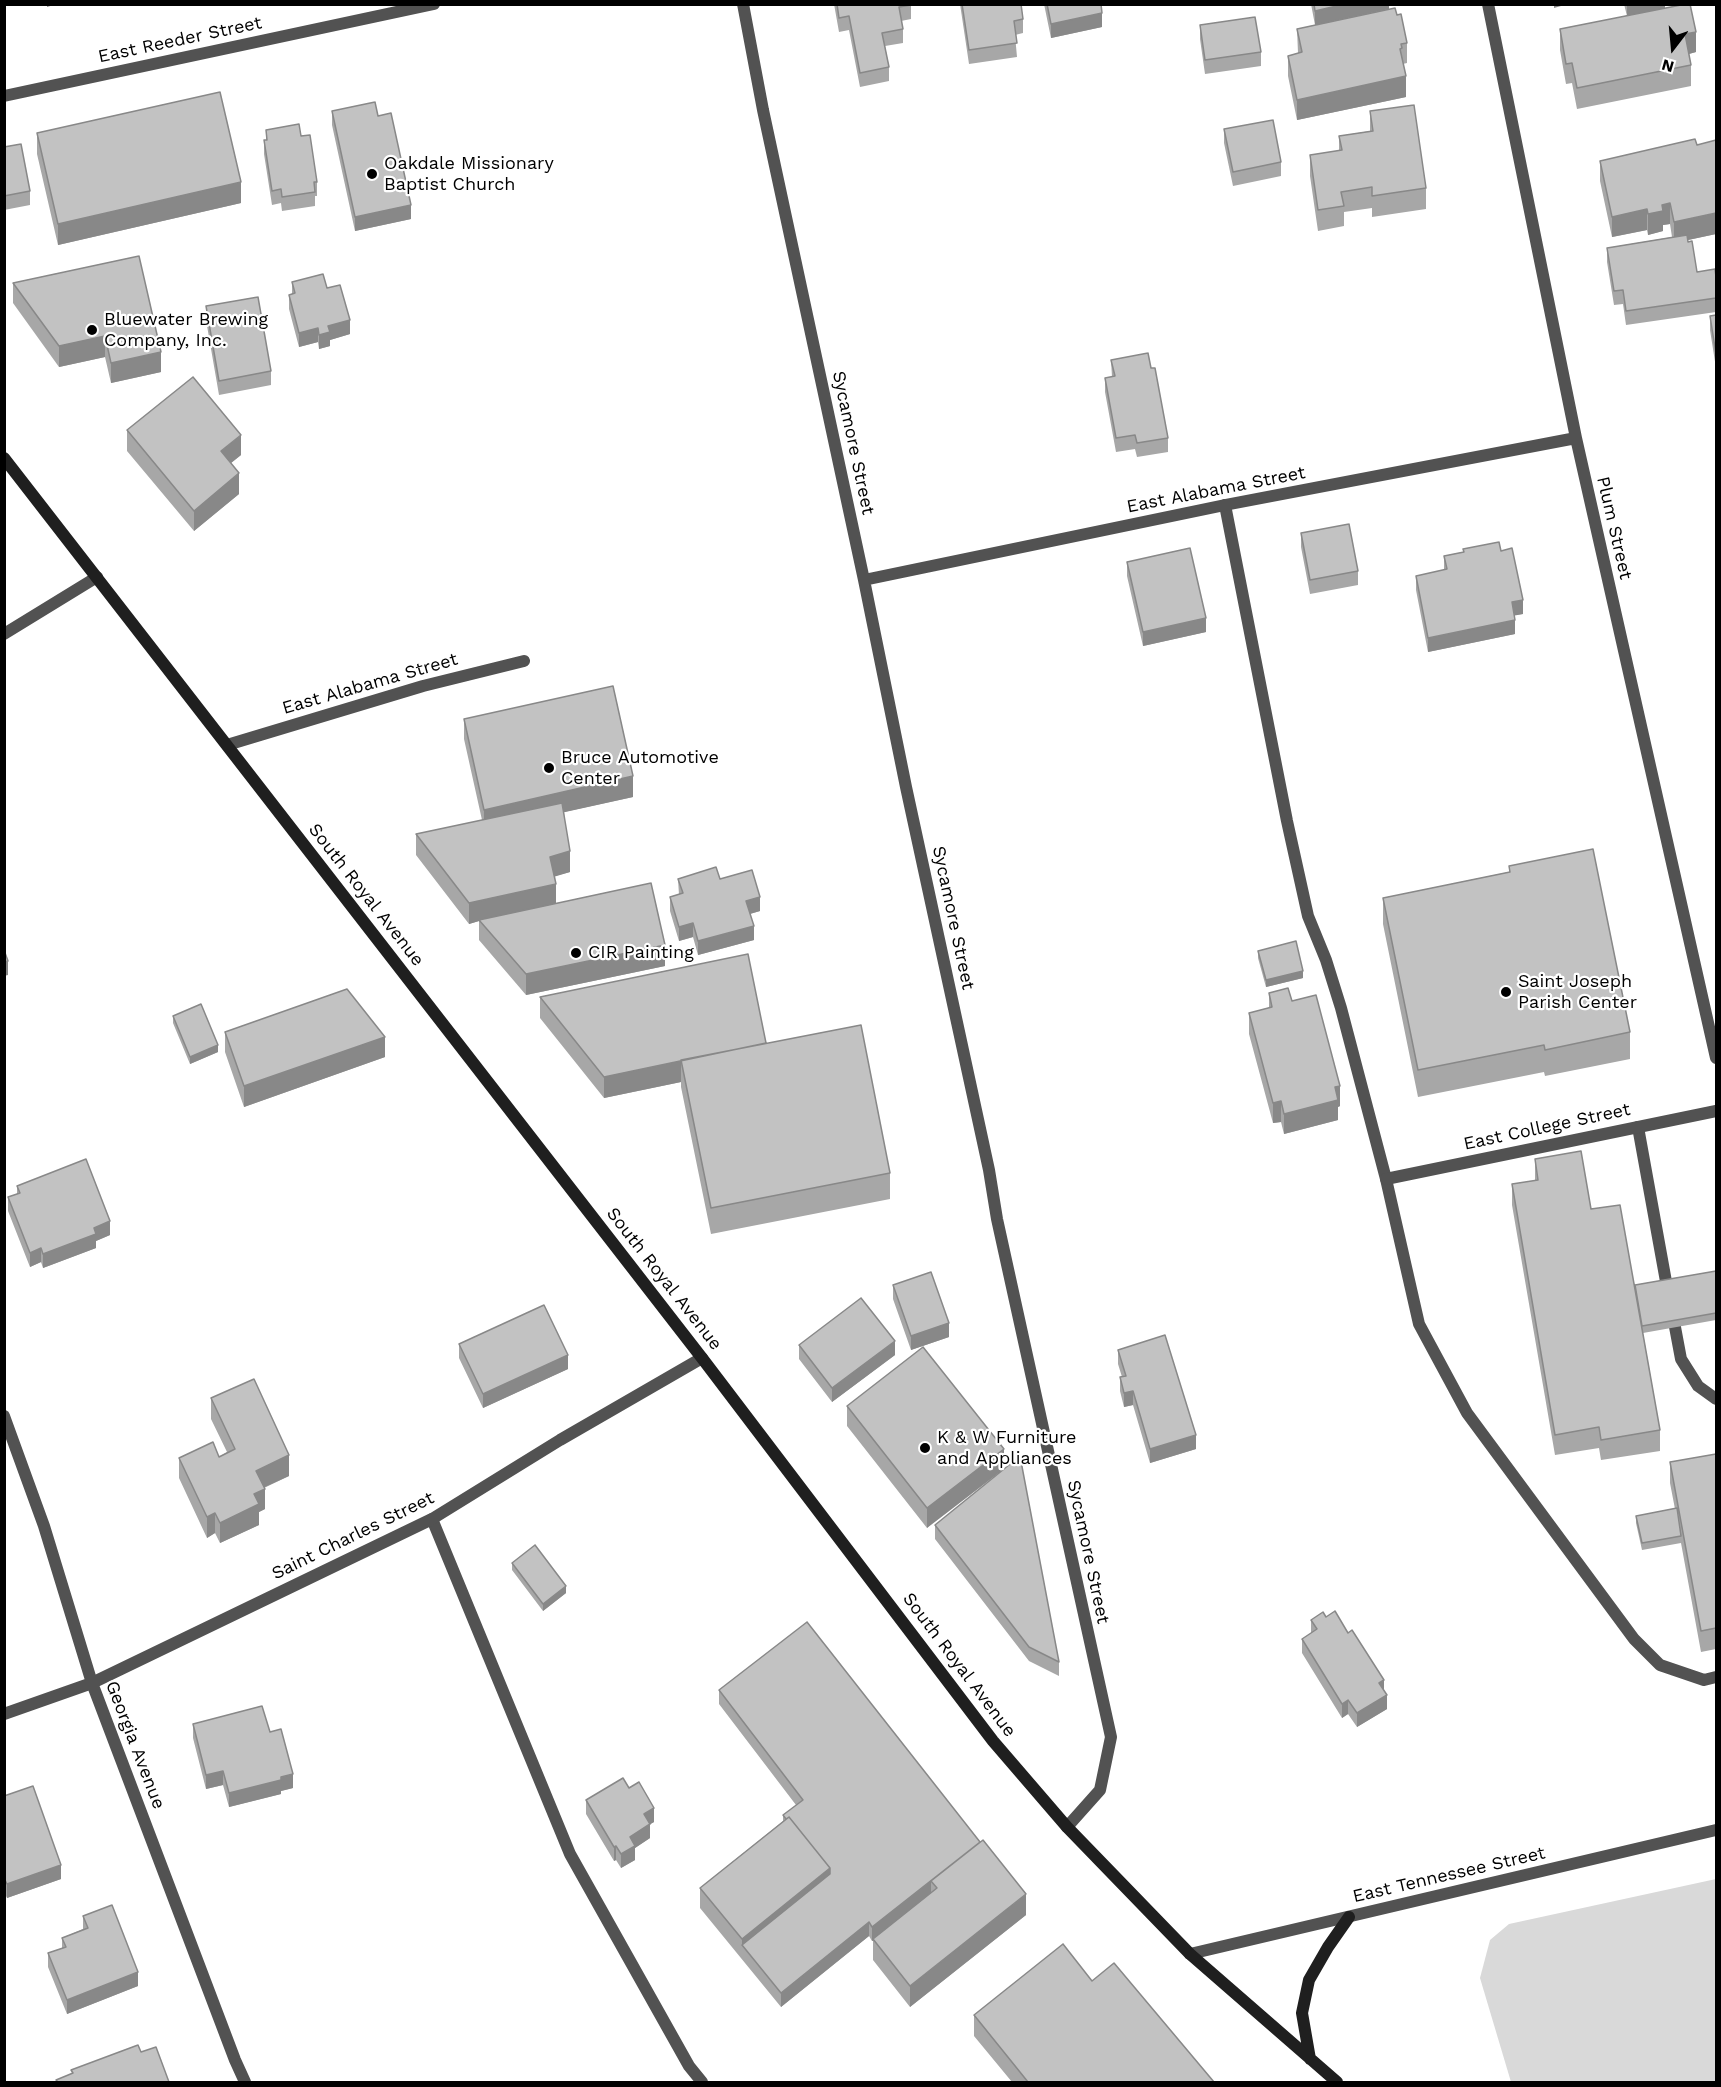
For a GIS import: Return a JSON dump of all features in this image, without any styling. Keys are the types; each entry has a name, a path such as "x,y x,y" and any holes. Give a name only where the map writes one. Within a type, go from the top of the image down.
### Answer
{"street":[{"name":"East Reeder Street","path":"4,96 434,4"},
{"name":"Sycamore Street","path":"743,4 763,110 989,1170 997,1219 1111,1737 1100,1790 1067,1827"},
{"name":"Plum Street","path":"1488,4 1576,438 1716,1058"},
{"name":"East Alabama Street","path":"864,580 1225,505 1576,438"},
{"name":"South Royal Avenue","path":"4,458 702,1358 993,1741 1067,1827 1190,1954 1337,2082"},
{"path":"1225,505 1308,916 1326,960 1341,1008 1386,1179 1419,1324 1467,1413 1634,1639 1660,1665 1704,1680 1716,1677"},
{"path":"4,634 97,577"},
{"name":"East Alabama Street","path":"227,745 423,686 524,661"},
{"name":"East College Street","path":"1386,1179 1716,1111"},
{"path":"1638,1127 1667,1287"},
{"path":"1675,1327 1681,1359 1698,1386 1716,1400"},
{"name":"Saint Charles Street","path":"4,1714 92,1683 432,1519 570,1434 702,1358"},
{"name":"Georgia Avenue","path":"4,1416 44,1526 92,1683 245,2082"},
{"path":"432,1519 570,1854 689,2066 702,2082"},
{"name":"East Tennessee Street","path":"1190,1954 1716,1830"},
{"path":"1310,2059 1302,2013 1309,1980 1349,1917"}],"shaded area":[{"path":"1716,1879 1716,2082 1511,2082 1480,1978 1490,1940 1509,1924"}],"building":[{"path":"837,4 911,4 899,7 903,29 882,33 889,67 860,73 849,16 839,18"},
{"path":"962,4 1021,4 1023,19 1014,21 1017,43 969,50"},
{"path":"1047,4 1101,4 1102,13 1051,24"},
{"path":"1314,4 1345,4 1315,11"},
{"path":"1690,4 1696,32 1685,34 1691,65 1577,88 1572,63 1566,64 1560,29"},
{"path":"1395,8 1397,15 1401,14 1407,43 1401,44 1400,49 1406,76 1297,100 1288,56 1302,52 1297,29"},
{"path":"1255,17 1261,52 1205,60 1200,25"},
{"path":"220,92 241,182 58,224 37,133"},
{"name":"Oakdale Missionary Baptist Church","path":"375,102 378,116 391,113 411,205 355,217 332,111"},
{"path":"1414,105 1426,188 1372,196 1372,187 1341,192 1344,206 1318,210 1310,155 1342,150 1339,136 1373,131 1370,111"},
{"path":"1273,120 1281,162 1233,172 1224,129"},
{"path":"299,124 301,136 310,135 317,182 314,182 315,192 282,197 281,189 272,191 264,140 267,140 266,130"},
{"path":"1695,139 1697,145 1716,140 1716,213 1674,222 1670,203 1662,205 1663,211 1648,214 1647,209 1612,217 1600,161"},
{"path":"21,144 30,191 4,196 4,147"},
{"path":"1687,235 1688,242 1692,241 1697,272 1715,269 1716,298 1626,311 1623,290 1614,291 1607,248"},
{"name":"Bluewater Brewing Company, Inc.","path":"139,256 161,352 111,363 105,336 59,346 13,283"},
{"path":"323,274 327,288 340,285 350,320 328,326 330,332 319,335 318,328 299,333 289,295 295,293 292,282"},
{"path":"258,297 271,371 219,381 206,306"},
{"path":"1716,315 1716,354 1710,316"},
{"path":"1148,353 1151,368 1155,368 1168,438 1137,443 1135,435 1116,438 1105,378 1115,376 1111,360"},
{"path":"193,377 241,435 221,451 239,473 194,511 127,430"},
{"path":"1349,524 1358,571 1310,580 1301,533"},
{"path":"1499,542 1501,551 1512,548 1523,600 1512,602 1515,620 1428,638 1416,576 1447,569 1444,556 1464,552 1463,549"},
{"path":"1190,548 1206,618 1143,632 1127,562"},
{"name":"Bruce Automotive Center","path":"613,686 633,776 484,810 464,719"},
{"path":"562,803 570,851 550,857 556,884 469,903 416,834"},
{"name":"Saint Joseph Parish Center","path":"1593,849 1630,1032 1545,1050 1544,1045 1418,1070 1383,898 1510,872 1509,866"},
{"path":"716,867 720,879 752,870 760,897 746,901 754,926 698,941 693,923 679,927 670,897 683,893 678,879"},
{"name":"CIR Painting","path":"651,883 665,945 526,974 479,920"},
{"path":"1296,941 1303,971 1266,980 1258,951"},
{"path":"4,950 8,961 4,962"},
{"path":"748,954 766,1043 604,1077 540,997"},
{"path":"1288,988 1292,1001 1316,995 1340,1086 1335,1087 1338,1100 1284,1114 1281,1101 1273,1103 1249,1013 1272,1007 1269,993"},
{"path":"347,989 385,1037 244,1086 225,1032"},
{"path":"201,1004 218,1045 190,1057 173,1016"},
{"path":"861,1025 890,1173 711,1208 681,1060"},
{"path":"1581,1151 1591,1209 1620,1205 1660,1430 1601,1440 1599,1427 1555,1435 1512,1184 1538,1180 1535,1159"},
{"path":"86,1159 110,1221 94,1228 96,1234 43,1254 41,1248 30,1253 8,1197 20,1193 17,1186"},
{"path":"1716,1271 1716,1313 1642,1326 1635,1285"},
{"path":"931,1272 949,1323 911,1336 893,1285"},
{"path":"861,1298 895,1341 832,1388 799,1345"},
{"path":"544,1305 568,1355 483,1394 459,1344"},
{"path":"1165,1335 1196,1435 1150,1449 1133,1391 1124,1393 1120,1377 1126,1376 1118,1350"},
{"name":"K & W Furniture and Appliances","path":"923,1347 1004,1449 927,1508 847,1406"},
{"path":"254,1379 289,1455 256,1471 265,1489 254,1494 259,1504 220,1523 215,1513 207,1517 179,1458 213,1442 219,1457 235,1449 211,1398"},
{"path":"1716,1454 1716,1628 1701,1631 1670,1462"},
{"path":"1020,1456 1059,1662 1029,1647 935,1525"},
{"path":"1677,1508 1681,1536 1642,1543 1636,1516"},
{"path":"535,1545 566,1586 543,1604 512,1563"},
{"path":"1335,1611 1348,1633 1352,1630 1384,1680 1379,1683 1387,1695 1357,1713 1348,1700 1342,1704 1302,1639 1317,1629 1311,1620 1323,1612 1326,1617"},
{"path":"807,1622 980,1842 872,1927 869,1922 781,1993 742,1945 830,1874 830,1868 789,1817 786,1819 783,1815 803,1800 719,1690"},
{"path":"262,1706 270,1732 281,1729 293,1774 281,1777 281,1780 229,1793 223,1771 206,1775 193,1724"},
{"path":"623,1778 629,1788 639,1782 654,1808 644,1814 650,1824 630,1837 635,1846 621,1854 616,1846 614,1847 586,1800"},
{"path":"33,1786 61,1865 7,1884 4,1878 4,1796"},
{"path":"789,1817 830,1868 742,1939 700,1888"},
{"path":"983,1840 1026,1894 910,1986 873,1939 937,1888 931,1881"},
{"path":"112,1905 138,1972 67,2000 48,1953 66,1947 62,1938 88,1928 83,1916"},
{"path":"1063,1944 1092,1981 1114,1963 1214,2082 1028,2082 974,2015"},
{"path":"138,2045 141,2052 156,2047 169,2082 58,2082 56,2080 73,2073 71,2070"}],"place":[{"name":"Oakdale Missionary Baptist Church","path":"372,174"},
{"name":"Bluewater Brewing Company, Inc.","path":"92,330"},
{"name":"Bruce Automotive Center","path":"549,768"},
{"name":"CIR Painting","path":"576,953"},
{"name":"Saint Joseph Parish Center","path":"1506,992"},
{"name":"K & W Furniture and Appliances","path":"925,1448"}]}
